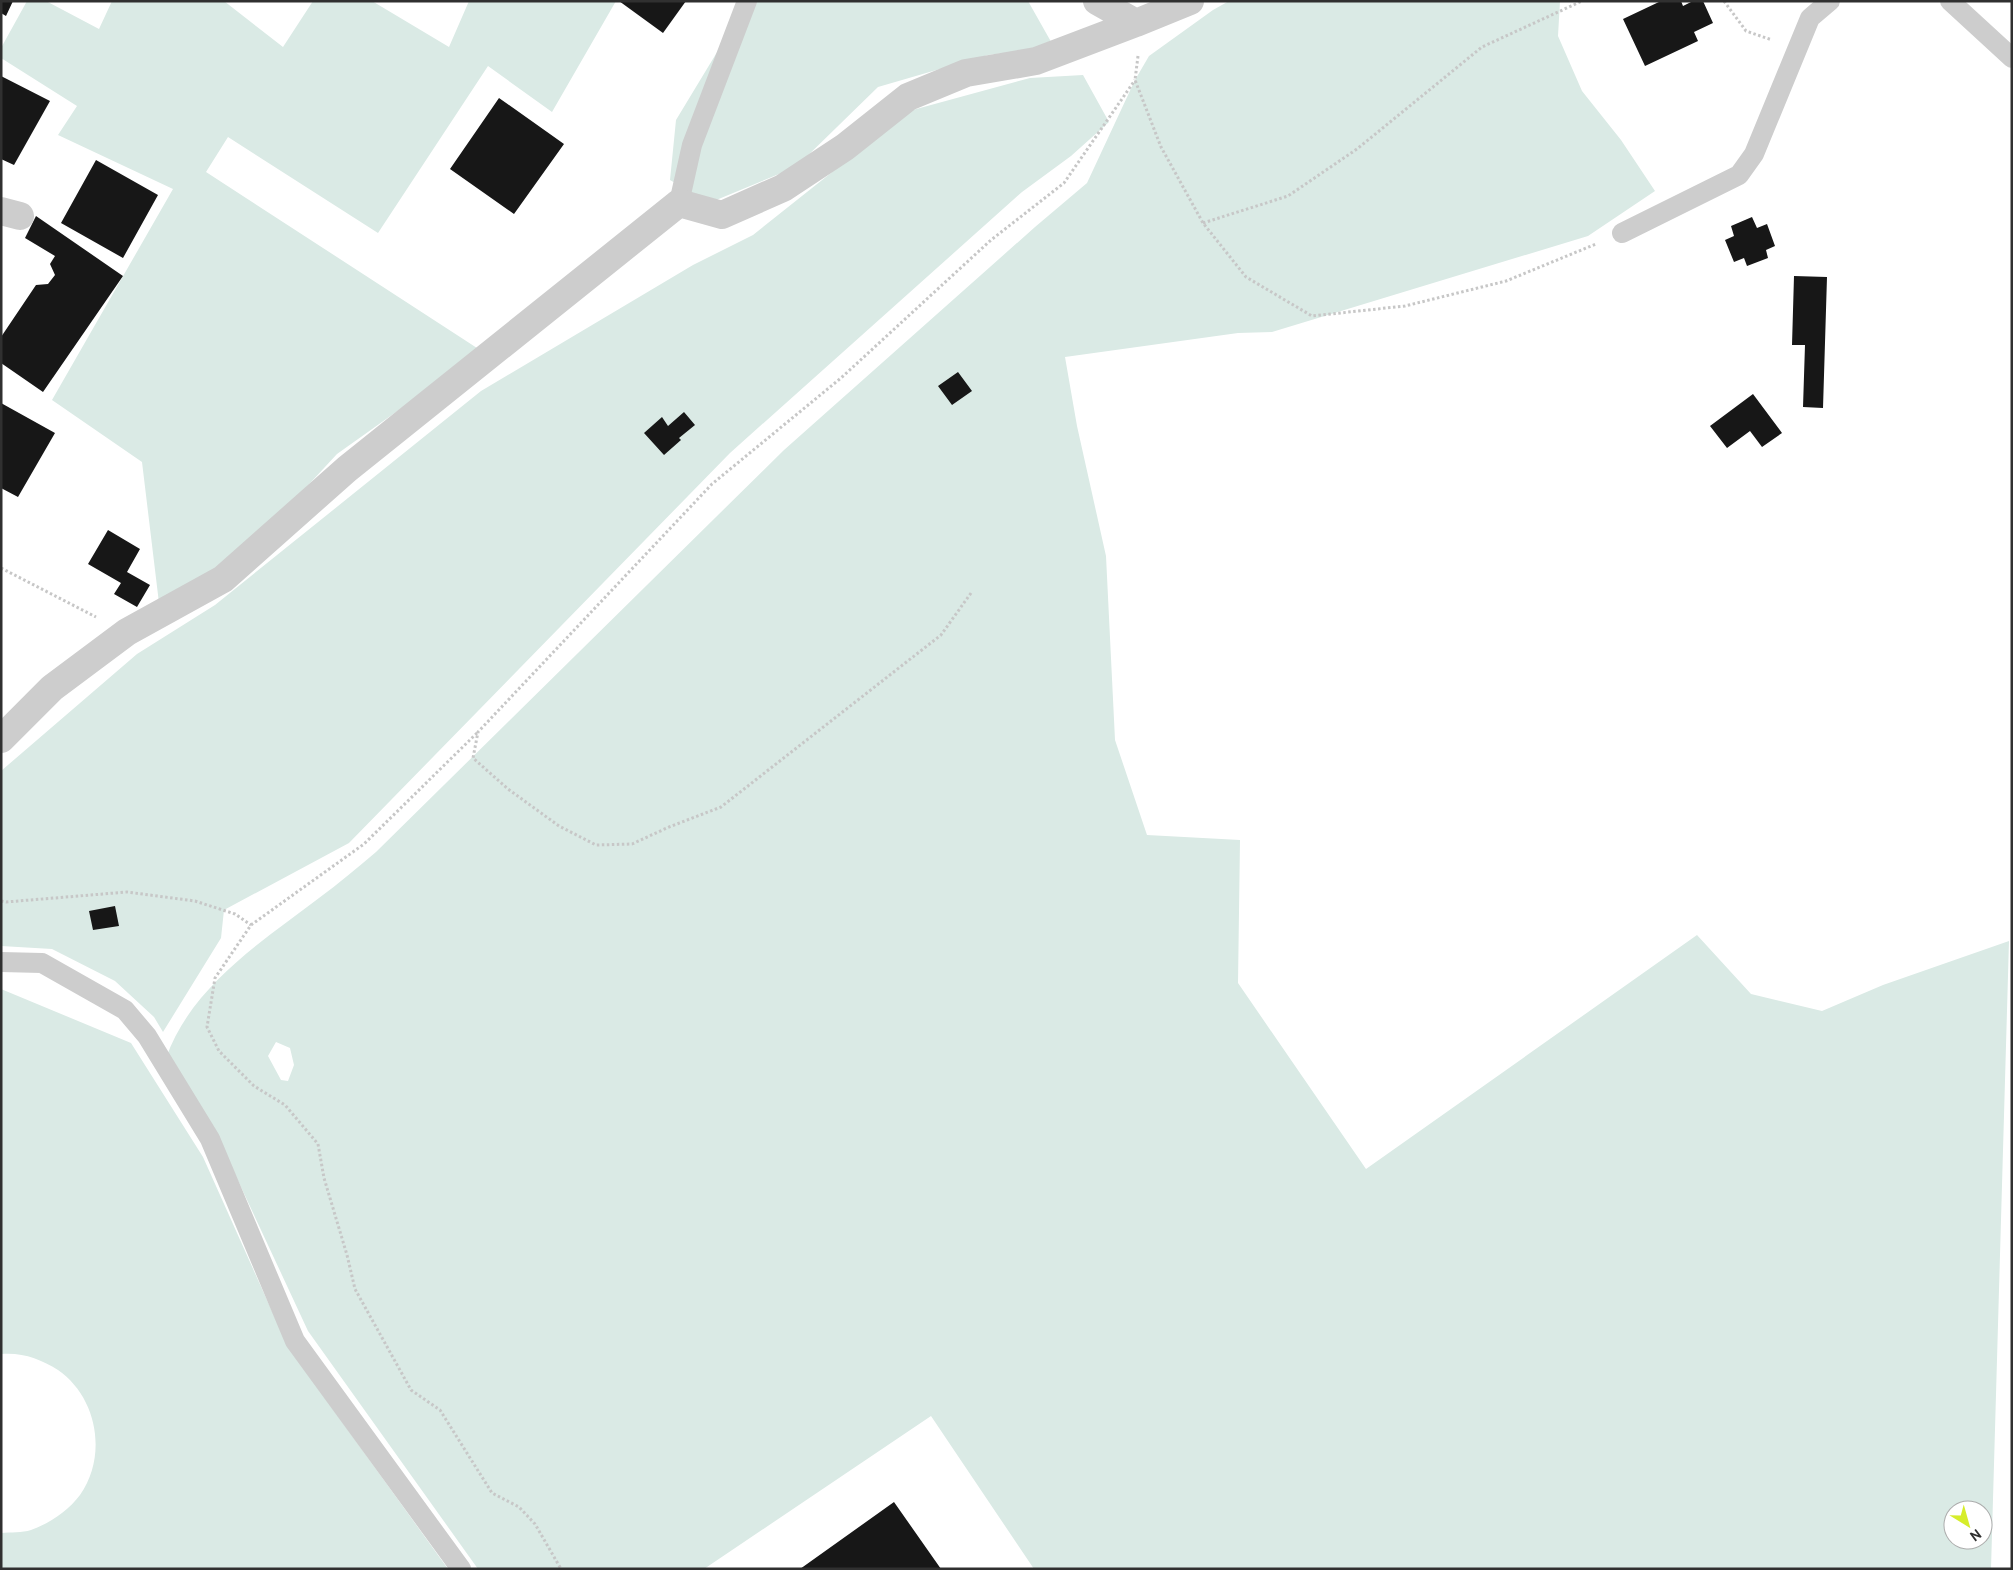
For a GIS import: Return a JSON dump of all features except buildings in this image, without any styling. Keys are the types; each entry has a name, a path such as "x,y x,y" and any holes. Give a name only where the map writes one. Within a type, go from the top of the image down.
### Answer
{"street":[{"path":"1097,1 1136,23"},
{"path":"1,739 52,688 127,632 223,580 347,469 679,203 722,215 783,188 845,147 908,97 966,73 1036,61 1190,1"}],"lane":[{"path":"679,203 692,144 747,1"},
{"path":"1622,233 1739,175 1754,154 1810,18 1830,1"},
{"path":"1950,1 2012,58"},
{"path":"1,962 42,963 125,1010 147,1036 210,1139 295,1341 461,1569"}],"path":[{"path":"1203,222 1288,196 1357,149 1482,46 1582,1"},
{"path":"1724,1 1746,31 1798,49"},
{"path":"561,1569 535,1524 519,1507 492,1493 440,1410 411,1390 355,1289 324,1178 318,1144 285,1105 254,1086 220,1051 207,1027 215,978 251,925 364,844 478,732 712,484 841,378 991,240 1064,183 1135,80 1138,60 1136,23"},
{"path":"1135,80 1162,147 1203,222 1246,277 1312,316 1405,306 1506,281 1622,233"},
{"path":"1,568 127,632"},
{"path":"478,732 473,758 508,789 560,826 596,845 632,844 721,807 941,634 971,594"},
{"path":"1,901 127,892 196,901 235,914 251,925"}],"shaded area":[{"path":"27,1 46,1 99,29 112,1 224,1 283,47 313,1 372,1 449,47 469,1 616,1 552,112 488,66 378,233 228,137 206,172 477,348 448,375 337,454 262,535 210,579 159,603 142,462 52,400 173,189 58,135 77,106 1,58 1,48"},
{"path":"748,1 1028,1 1054,47 988,55 878,87 796,167 709,203 670,180 676,120"},
{"path":"1229,1 1560,1 1558,36 1582,91 1621,140 1655,191 1588,236 1272,332 1238,333 1065,357 1077,426 1106,556 1115,740 1147,835 1240,840 1238,983 1366,1169 1697,935 1751,994 1822,1011 1883,985 2009,941 1993,1500 1943,1500 1943,1550 1992,1550 1991,1569 1034,1569 931,1416 704,1569 478,1569 308,1331 214,1129 166,1058 177,1033 192,1009 230,968 252,949 376,852 784,450 1087,183 1135,80 1149,56 1213,10","holes":["276,1042 290,1048 294,1065 288,1081 281,1080 268,1056"]},
{"path":"1083,75 1109,122 1071,156 1022,192 730,453 349,843 224,910 221,938 163,1032 154,1017 115,981 52,949 1,946 1,771 137,654 215,605 481,391 693,265 753,235 909,111 1030,78"},
{"path":"1,989 131,1043 203,1157 288,1347 448,1569 1,1569 1,1533 31,1530 52,1520 70,1506 80,1495 89,1479 96,1445 89,1411 82,1395 71,1381 58,1370 38,1360 24,1355 1,1354"}]}
